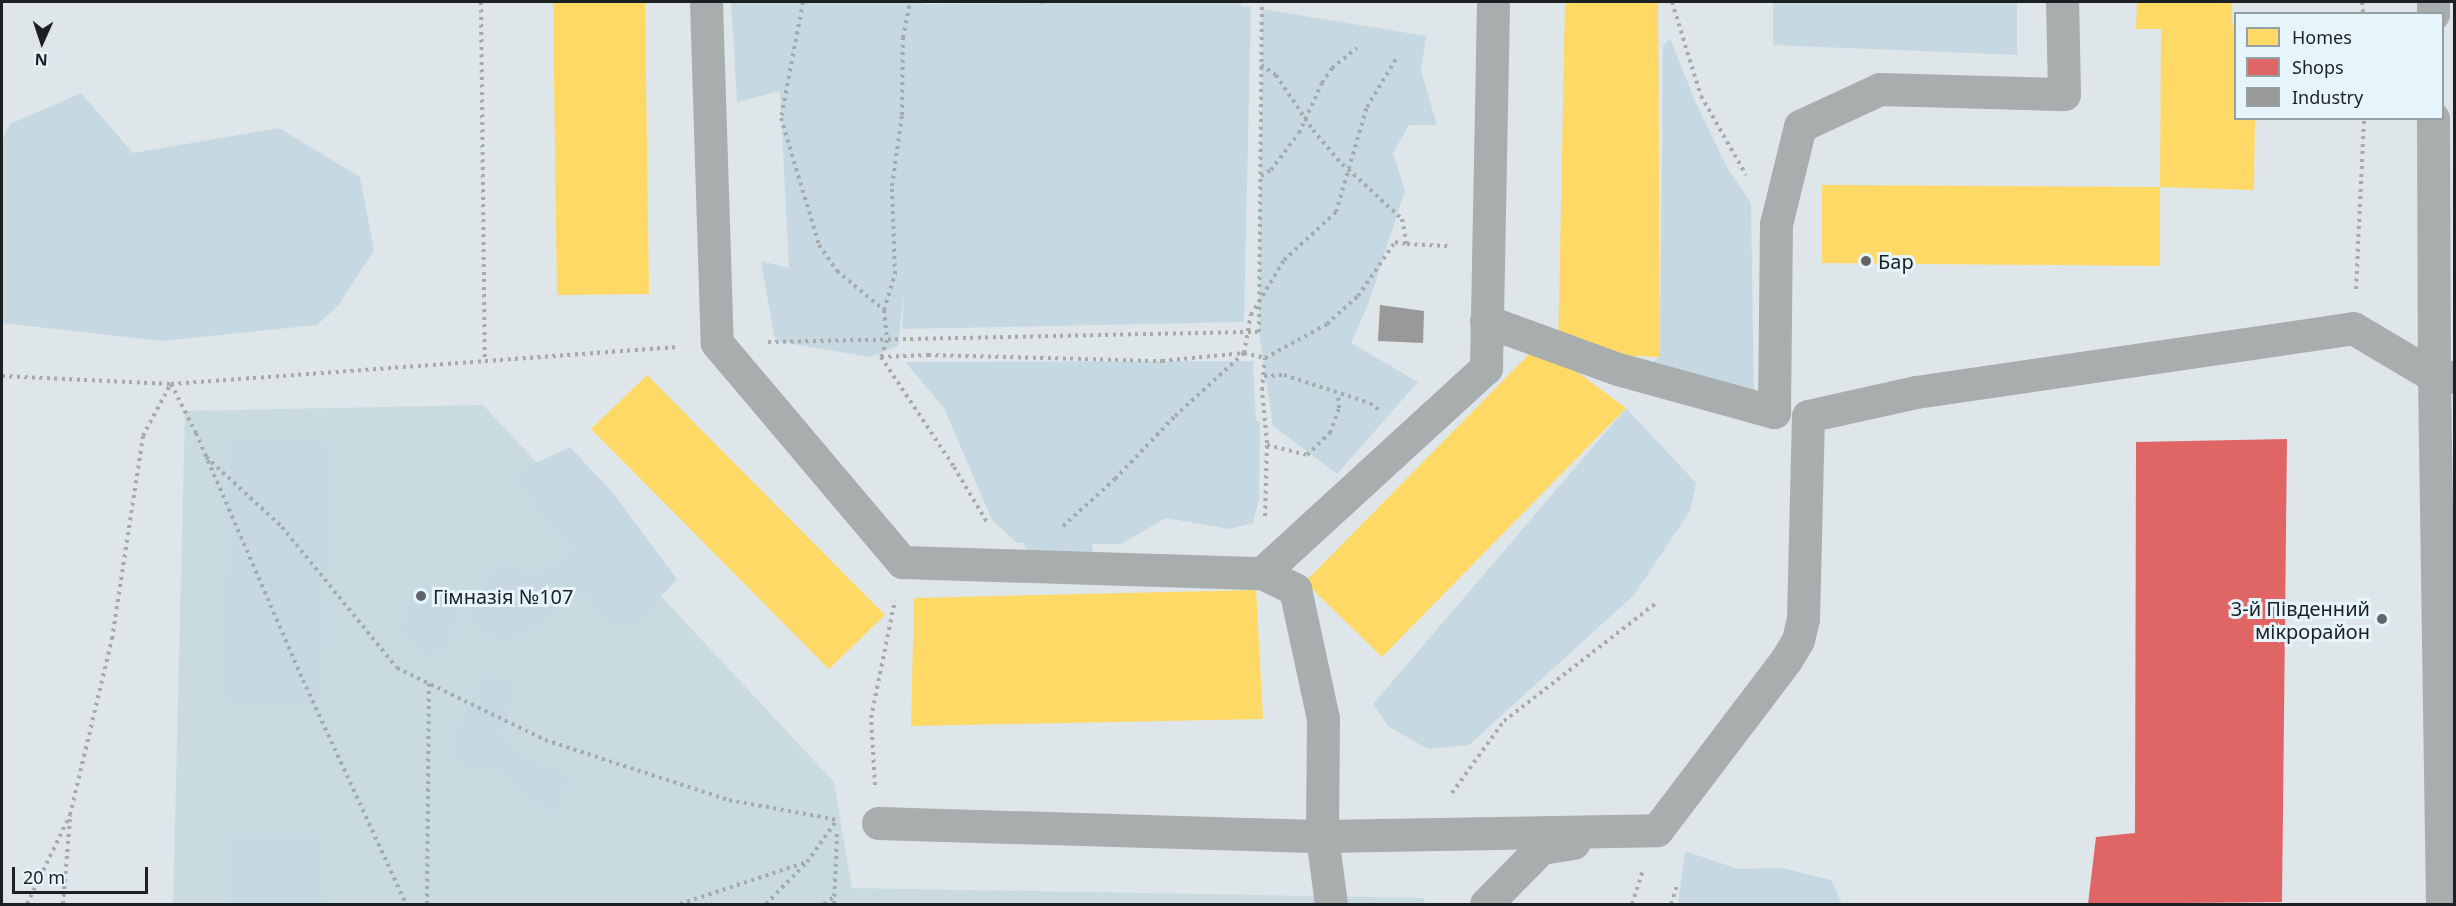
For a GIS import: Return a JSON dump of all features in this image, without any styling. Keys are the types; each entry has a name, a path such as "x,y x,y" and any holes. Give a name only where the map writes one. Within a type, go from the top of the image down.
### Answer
{"street":[{"path":"706,2 717,343 902,562 1262,573 1296,589 1323,718 1322,836 1331,904"},
{"path":"1262,573 1485,368 1493,2"},
{"path":"1774,412 1776,224 1800,126 1880,89 2064,94 2062,2"},
{"path":"2433,120 2444,377 2442,904"},
{"path":"1486,321 1618,369 1774,412 1808,416 1916,392 2353,328 2444,377"},
{"path":"1486,904 1541,848 1657,830 1786,660 1798,640 1803,620 1808,416"},
{"path":"878,823 1322,836 1657,830"}],"path":[{"path":"481,2 485,361"},
{"path":"803,2 781,118 819,245 837,271 884,310"},
{"path":"881,357 887,340 884,310 895,274 892,186 902,115 903,38 910,2"},
{"path":"2,376 171,384 717,343 1259,332 1262,2"},
{"path":"1672,2 1701,96 1749,181 1779,211"},
{"path":"1260,177 1271,170 1299,133 1305,116 1332,68 1357,48"},
{"path":"1062,527 1115,479 1175,416 1244,353 1251,315 1284,260 1336,212 1367,107 1396,59"},
{"path":"1261,65 1276,75 1337,159 1402,219 1407,244"},
{"path":"2353,328 2364,120"},
{"path":"881,357 928,355 1162,361 1244,353 1265,358 1327,324 1358,296 1395,242 1452,247"},
{"path":"881,357 954,466 1012,566"},
{"path":"1264,517 1267,445 1265,358"},
{"path":"1264,376 1284,375 1338,393 1339,408 1330,433 1307,455 1267,445"},
{"path":"171,384 206,457 303,680 406,904"},
{"path":"63,904 70,815 112,639 143,436 171,384"},
{"path":"206,457 282,527 397,668 545,740 729,800 838,819 878,823 870,718 902,562"},
{"path":"1422,835 1504,721 1656,603"},
{"path":"427,904 429,683"},
{"path":"27,904 70,815"},
{"path":"766,904 807,862 838,819"},
{"path":"834,904 838,819"},
{"path":"680,904 807,862"},
{"path":"1671,904 1677,886"},
{"path":"824,904 835,896"}],"shaded area":[{"path":"731,2 919,2 924,4 1241,2 1241,6 1251,7 1244,322 902,329 904,290 898,346 870,357 780,342 774,336 761,261 789,268 780,91 737,102"},
{"path":"1773,2 2017,2 2017,55 1773,45"},
{"path":"1262,9 1426,36 1421,71 1437,125 1409,125 1393,153 1405,190 1369,302 1351,343 1418,382 1337,474 1273,426 1259,332"},
{"path":"1670,38 1695,101 1728,169 1751,203 1754,395 1626,381 1660,357 1663,46"},
{"path":"81,93 133,153 279,128 360,177 374,250 339,305 317,325 162,341 2,323 2,140 10,124"},
{"path":"1253,361 1256,420 1260,422 1259,499 1253,523 1229,529 1166,518 1121,544 1092,544 1095,563 1029,560 1024,543 1017,543 992,520 944,408 905,362"},
{"name":"Гімназія №107","path":"483,405 834,782 852,888 1424,898 1425,904 173,904 185,411"},
{"path":"1626,408 1696,483 1690,511 1634,595 1469,745 1428,749 1389,727 1373,704"},
{"path":"229,439 329,442 323,705 223,702"},
{"path":"570,447 613,493 677,579 634,627 605,621 585,593 553,612 530,632 499,642 477,630 464,602 502,560 529,578 574,551 544,522 514,473"},
{"path":"428,583 456,603 453,639 431,659 408,635 398,635 412,597"},
{"path":"483,675 518,683 501,735 512,749 571,776 564,790 561,810 545,811 516,783 493,766 464,767 449,743"},
{"path":"227,836 322,836 323,904 230,904"},
{"path":"1685,851 1739,869 1783,868 1831,880 1842,904 1678,904"}],"building: Homes":[{"path":"553,2 645,2 649,294 557,295"},
{"path":"1565,2 1658,2 1660,357 1558,353"},
{"path":"2137,2 2232,2 2234,120 2255,120 2254,190 2160,187 2161,29 2136,29"},
{"path":"1822,185 2160,187 2160,266 1822,263"},
{"path":"1539,344 1626,408 1382,657 1305,582"},
{"path":"647,375 885,615 829,669 591,429"},
{"path":"1256,590 1263,719 911,726 914,598"}],"building: Shops":[{"path":"2287,439 2282,902 2088,904 2096,837 2135,833 2136,442"}],"building: Industry":[{"path":"1380,305 1424,311 1423,343 1378,341"}],"place":[{"name":"Бар","path":"1866,261"},
{"name":"Гімназія №107","path":"421,596"},
{"name":"3-й Південний мікрорайон","path":"2382,619"}]}
